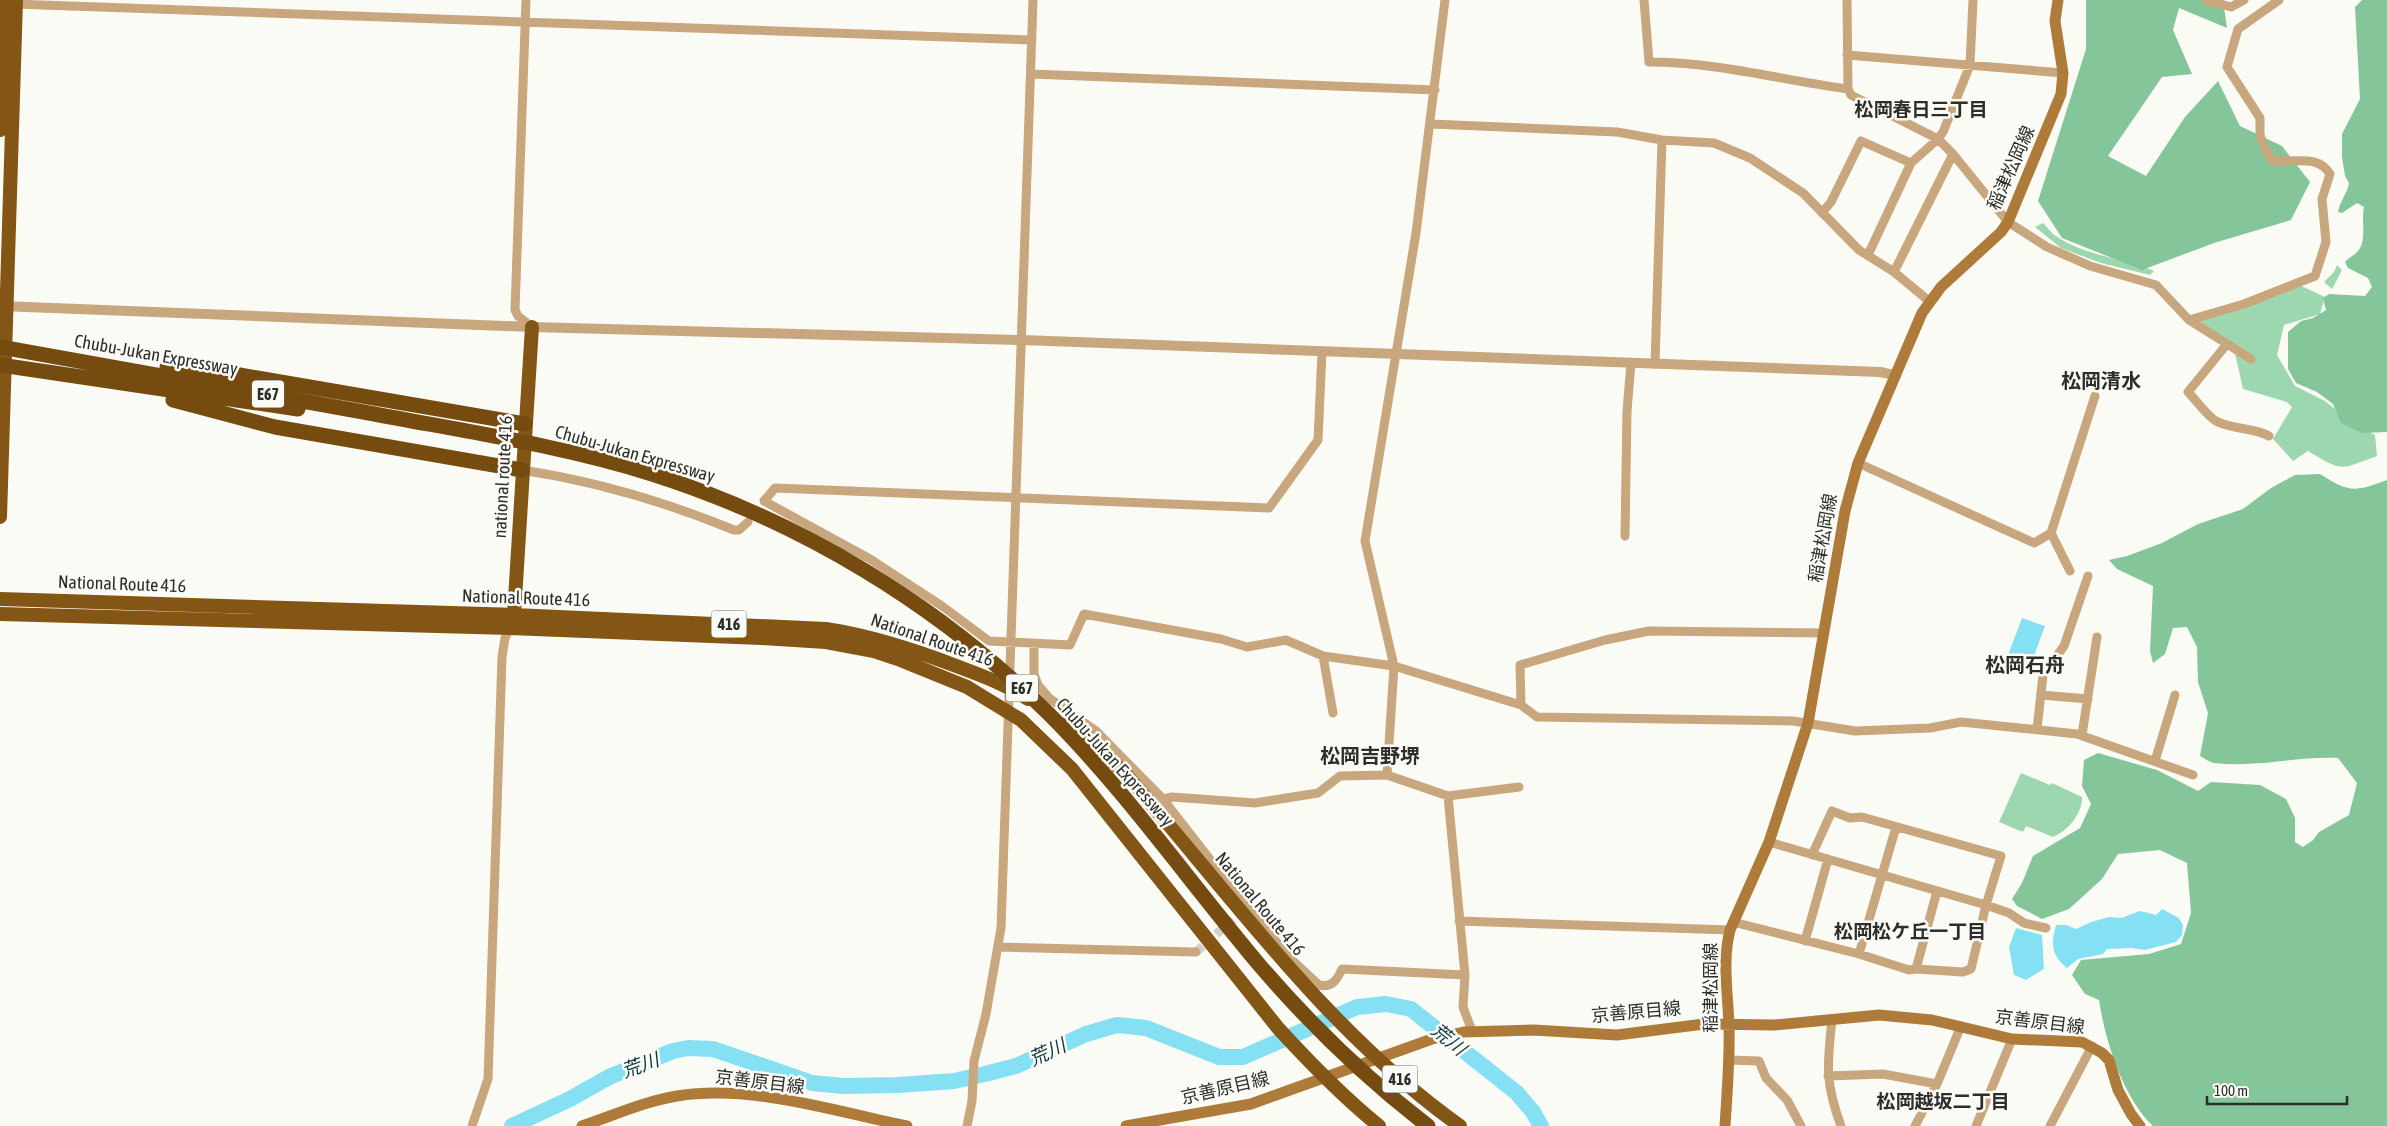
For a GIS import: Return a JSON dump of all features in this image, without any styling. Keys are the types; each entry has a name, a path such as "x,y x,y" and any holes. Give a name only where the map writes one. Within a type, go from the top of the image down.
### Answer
{"highway":[{"path":"0,130 8,2"},
{"path":"0,516 8,2"},
{"name":"national route 416","path":"512,622 532,327"},
{"name":"Chubu-Jukan Expressway","path":"0,347 489,435 613,463 722,499 792,530 827,548 926,610 988,659 1052,717 1130,803 1232,932 1296,1005 1359,1069 1428,1126"},
{"path":"83,361 234,374 525,424"},
{"name":"Chubu-Jukan Expressway","path":"0,366 110,383 453,429"},
{"path":"110,383 275,427 522,470"},
{"name":"National Route 416","path":"0,599 512,622 803,640 826,642 874,652 928,669 967,686 1007,710 1034,731 1082,781 1278,1028 1324,1077"},
{"name":"National Route 416","path":"0,614 826,629 876,638 902,646 983,676 1008,688 1084,738 1129,778 1261,937 1344,1027 1408,1086 1460,1126"},
{"name":"416","path":"1324,1077 1379,1126"}],"main road":[{"name":"稲津松岡線","path":"1725,1126 1729,1060 1729,1025 1725,979 1726,944 1731,926 1769,842 1808,723 1845,511 1858,463 1894,375 1929,300 1994,240 2008,222 2056,110 2061,94 2063,73 2055,21 2058,0"},
{"name":"京善原目線","path":"1126,1126 1257,1102 1432,1039 1472,1031 1534,1030 1617,1035 1704,1024 1775,1024 1879,1015 1932,1020 2012,1039 2065,1040 2082,1042 2092,1046 2109,1060 2130,1120 2140,1126"},
{"name":"京善原目線","path":"582,1126 674,1096 724,1092 781,1100 907,1126"}],"street":[{"path":"526,0 515,310 516,315 532,327"},
{"path":"967,1126 972,1101 974,1061 986,1014 999,947 1033,0"},
{"path":"1387,775 1394,666 1365,541 1394,355 1416,233 1445,0"},
{"path":"1644,0 1649,62 1713,65 1795,82 1848,90"},
{"path":"1847,0 1848,90 1851,95 1938,139 1953,154 2008,222 2048,247 2090,266 2156,284 2189,320 2251,359"},
{"path":"1868,255 1911,164 1938,139 1970,65 1973,0"},
{"path":"2206,0 2231,7 2244,0"},
{"path":"2189,320 2244,304 2314,276 2326,242 2322,200 2330,174 2325,165 2314,160 2295,162 2272,160 2265,149 2260,135 2260,118 2227,67 2238,29 2279,0"},
{"path":"8,2 1032,40"},
{"path":"1847,55 2063,73"},
{"path":"1031,74 1435,90"},
{"path":"1431,124 1617,132 1662,140 1714,143 1750,158 1803,193 1859,250 1894,272 1929,300"},
{"path":"1655,364 1662,140"},
{"path":"1822,213 1831,202 1861,141 1911,164"},
{"path":"1894,272 1953,154"},
{"path":"3,306 447,322 532,327 1022,340 1880,372 1894,375"},
{"path":"2226,344 2188,392 2215,421 2250,431 2262,432 2269,436"},
{"path":"1322,352 1318,440 1269,508 775,488 761,505 870,559 942,606 989,641 1070,645 1084,614 1221,639 1248,647 1286,640 1323,656 1394,666 1521,704 1536,717 1808,723 1855,731 1930,728 1961,722 2082,735 2193,775"},
{"path":"1625,536 1627,411 1631,363"},
{"path":"1858,463 2034,543 2051,533 2095,396"},
{"path":"522,470 594,484 675,508 734,530 742,528 748,522"},
{"path":"2051,533 2070,571"},
{"path":"2037,729 2043,675 2064,646 2088,576"},
{"path":"472,1126 488,1079 502,657 505,638 512,622"},
{"path":"1521,704 1520,666 1605,640 1649,631 1824,633"},
{"path":"2082,735 2097,637"},
{"path":"1034,644 1034,674 1049,698 1096,731 1163,799 1245,909 1291,959 1319,985 1331,985 1338,979 1342,969 1465,975"},
{"path":"1323,656 1333,713"},
{"path":"2041,695 2088,698"},
{"path":"2155,760 2175,695"},
{"path":"1163,799 1172,797 1255,803 1318,794 1340,776 1387,775 1448,796 1519,787"},
{"path":"1448,796 1465,975 1462,1007 1472,1031"},
{"path":"1459,921 1731,926 1859,954 1909,970 1916,968 1963,972 1971,969 1986,905 2001,856 1862,817 1850,818 1832,811 1812,855"},
{"path":"1859,954 1896,827"},
{"path":"1769,842 1986,905 2009,913 2024,923 2046,928"},
{"path":"1805,941 1828,859"},
{"path":"1916,968 1937,891"},
{"path":"999,947 1196,952"},
{"path":"1832,1020 1828,1076 1832,1102 1841,1126"},
{"path":"1915,1126 1937,1084 1961,1026"},
{"path":"1976,1126 2012,1039"},
{"path":"2050,1126 2092,1046"},
{"path":"1729,1060 1759,1061 1766,1078 1787,1100 1801,1126"},
{"path":"1828,1076 1883,1074 1937,1084"}],"green space":[{"path":"2086,0 2223,0 2227,28 2179,8 2173,30 2192,74 2162,77 2108,156 2146,176 2185,117 2218,81 2240,126 2282,146 2310,182 2291,220 2214,243 2142,270 2062,238 2038,201 2086,49"},
{"path":"2362,0 2387,0 2387,432 2362,433 2341,423 2333,404 2317,392 2296,383 2288,369 2288,332 2301,321 2313,318 2326,310 2323,298 2329,294 2365,296 2372,287 2368,278 2348,268 2345,262 2361,247 2364,207 2357,203 2342,213 2338,212 2349,183 2345,176 2342,157 2342,134 2360,99 2355,7"},
{"path":"2043,223 2054,235 2067,243 2154,271 2150,275 2101,263 2061,248 2035,227"},
{"path":"2337,265 2342,270 2332,289 2324,282 2334,272"},
{"path":"2297,284 2325,297 2320,314 2284,325 2277,355 2295,386 2325,401 2351,422 2375,435 2377,456 2341,467 2328,463 2308,451 2293,461 2273,439 2292,407 2287,402 2243,389 2234,349 2189,320"},
{"path":"2320,474 2338,485 2352,489 2367,487 2387,480 2387,1126 2153,1126 2133,1100 2117,1068 2106,1033 2099,1000 2085,994 2072,975 2081,960 2149,954 2181,944 2191,913 2187,863 2160,850 2118,854 2102,879 2069,909 2042,919 2017,906 2012,899 2022,883 2033,856 2080,828 2091,804 2082,786 2084,760 2098,753 2157,770 2198,791 2211,782 2260,785 2286,799 2295,818 2295,842 2303,847 2313,840 2319,832 2349,815 2357,783 2338,758 2229,764 2212,762 2200,756 2208,713 2198,682 2197,647 2187,627 2173,628 2165,654 2153,663 2150,651 2153,586 2117,569 2109,560 2127,556 2162,543 2198,524 2243,509 2271,488 2295,475"},
{"path":"2021,773 2050,785 2052,783 2082,797 2080,809 2074,821 2059,834 2053,837 2026,826 2023,832 1999,822"}],"water":[{"path":"2022,618 2045,626 2031,664 2008,655"},
{"path":"2162,909 2179,918 2183,925 2182,935 2176,942 2145,950 2132,948 2107,949 2103,954 2078,959 2067,968 2055,954 2053,938 2056,925 2066,925 2076,929 2091,922 2109,917 2121,918 2140,911 2156,915"},
{"path":"2016,928 2042,935 2044,969 2026,980 2014,975 2009,947"}],"waterway":[{"name":"荒川","path":"512,1126 570,1099 609,1077 673,1051 688,1048 713,1049 812,1083 844,1086 898,1085 954,1081 1016,1066 1086,1034 1117,1025 1146,1028 1219,1057 1243,1057 1357,1007 1386,1004 1411,1009 1517,1093 1533,1112 1541,1126"}],"tunnel":[{"path":"1196,952 1242,911"}],"district":[{"name":"松岡春日三丁目","path":"1921,109"},
{"name":"松岡清水","path":"2101,381"},
{"name":"松岡石舟","path":"2025,665"},
{"name":"松岡吉野堺","path":"1370,756"},
{"name":"松岡松ケ丘一丁目","path":"1910,931"},
{"name":"松岡越坂二丁目","path":"1943,1101"}]}
